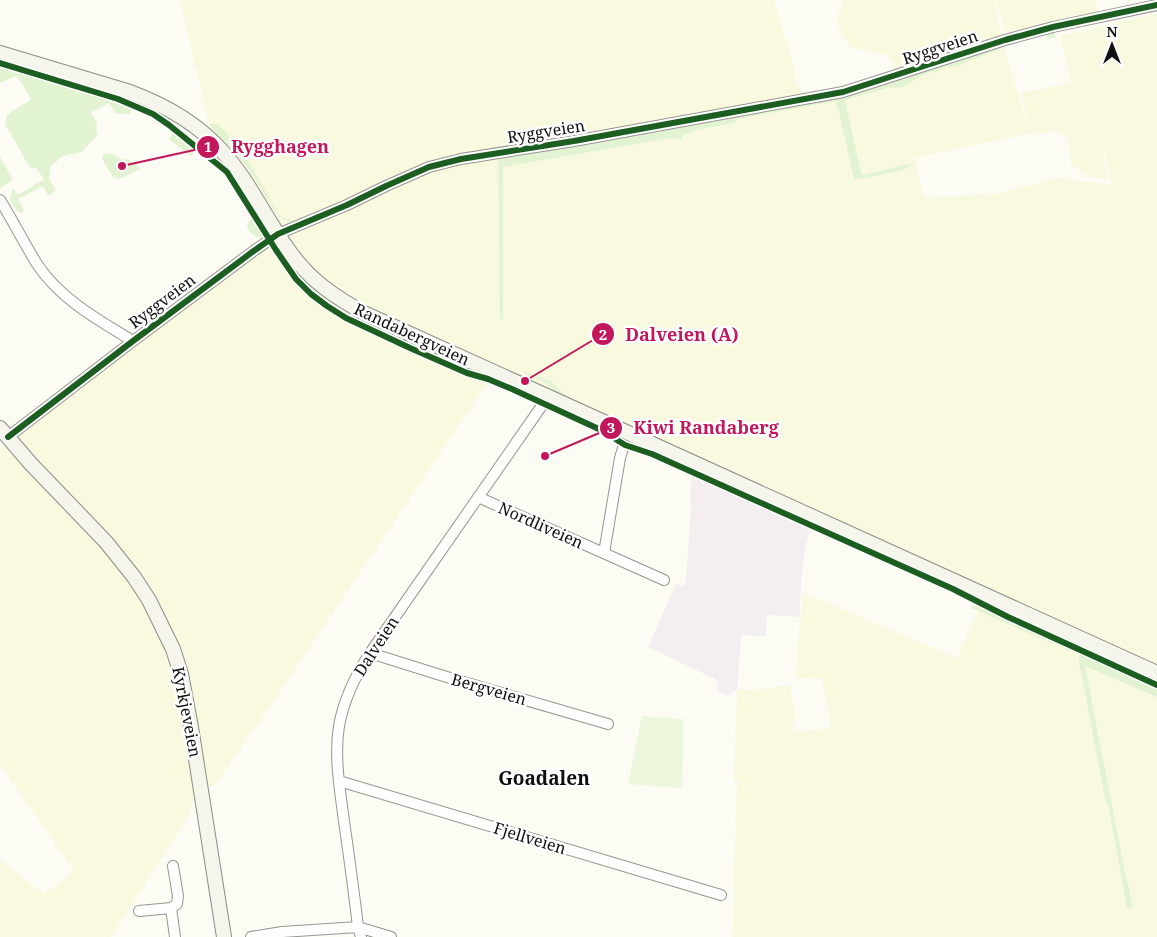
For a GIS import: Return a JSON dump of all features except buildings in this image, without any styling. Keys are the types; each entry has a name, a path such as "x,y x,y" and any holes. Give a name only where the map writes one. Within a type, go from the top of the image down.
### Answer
{"main road":[{"name":"Randabergveien","path":"0,53 150,99 193,124 222,151 238,170 278,234 306,272 333,295 364,313 1157,673"},
{"name":"Kyrkjeveien","path":"4,432 31,464 106,542 149,600 173,649 181,674 191,727 224,937"}],"street":[{"name":"Ryggveien","path":"4,432 133,341 278,234 348,205 429,167 461,159 574,141 843,92 1005,40 1060,26 1157,6"},
{"path":"0,200 38,265 50,280 68,299 133,341"},
{"name":"Dalveien","path":"360,932 337,756 339,727 344,705 354,678 370,653 543,404 546,396"},
{"name":"Nordliveien","path":"604,553 623,448"},
{"name":"Nordliveien","path":"478,496 664,580"},
{"name":"Bergveien","path":"370,653 608,724"},
{"name":"Fjellveien","path":"339,781 721,895"},
{"path":"139,911 171,908 177,904 178,896 173,866"},
{"path":"171,908 175,937"},
{"path":"251,937 360,932 391,937"}],"shaded area":[{"path":"693,474 812,528 806,543 801,579 800,617 767,615 766,636 742,635 737,690 727,696 716,690 719,681 648,647 676,584 684,586 686,581 691,481"}],"green space":[{"path":"180,0 774,0 795,71 795,79 798,86 811,96 895,74 892,61 886,55 850,47 842,35 836,20 843,0 994,0 1005,51 1028,128 1022,93 1071,83 1060,36 1157,13 1157,937 732,937 737,780 734,780 737,690 790,685 796,721 791,730 795,732 831,728 822,679 795,678 803,592 957,658 985,596 496,371 214,786 204,788 193,799 190,814 111,937 0,937 0,860 44,894 74,871 0,765 0,447 237,266 285,239 212,138","holes":["1054,131 1067,137 1072,165 1082,173 1107,181 1103,144 1112,185 1057,178 990,195 923,197 915,158 1036,132 1037,135"]},
{"path":"995,0 1095,0 1099,13 1007,36"},
{"path":"1054,31 1056,37 1048,39 1046,34 1024,39 960,65 923,75 903,87 890,87 845,100 861,173 864,175 914,163 903,170 854,180 835,101 738,119 734,123 696,130 683,135 682,140 671,138 503,167 503,319 500,319 498,158 844,96 883,85 1022,38"},
{"path":"6,66 82,89 131,107 132,110 130,114 115,113 109,103 91,112 97,123 96,129 98,134 82,152 63,156 51,166 49,179 56,190 48,196 43,186 18,199 24,211 21,213 15,209 10,199 13,188 18,195 44,179 36,168 30,168 5,124 7,115 31,100 16,76 0,83 0,69"},
{"path":"218,124 249,162 279,215 286,219 301,222 292,223 279,217 248,168 231,147 209,125"},
{"path":"173,134 195,150 191,156 169,139"},
{"path":"104,153 112,154 122,160 127,159 135,163 140,169 119,179 112,176 102,158"},
{"path":"0,157 13,180 0,188"},
{"path":"252,219 262,236 259,238 248,228 247,223"},
{"path":"277,247 338,305 337,309 316,294 297,276"},
{"path":"354,315 406,340 490,376 487,377 470,371 421,351 357,320 352,317"},
{"path":"524,371 552,382 566,397 933,565 556,393 545,382 526,375"},
{"path":"978,598 1070,639 1071,643 1007,615"},
{"path":"975,601 1014,622 1070,648 1070,651 971,608"},
{"path":"1082,645 1157,679 1157,683 1081,649"},
{"path":"1080,653 1157,688 1157,697 1085,666 1133,907 1127,908 1079,662"},
{"path":"642,716 684,719 682,788 628,784"}],"cycle path":[{"path":"8,437 133,341 278,234 429,167 461,159 574,141 843,92 1005,40 1053,27 1157,5"},
{"path":"0,63 118,99 153,114 169,125 227,172 296,279 311,294 346,318 467,373 512,389 601,430 625,445 652,454 953,589 1008,617 1157,685"}],"place":[{"name":"Rygghagen","path":"122,166"},
{"name":"Dalveien (A)","path":"525,381"},
{"name":"Kiwi Randaberg","path":"545,456"}],"district":[{"name":"Goadalen","path":"544,778"}]}
